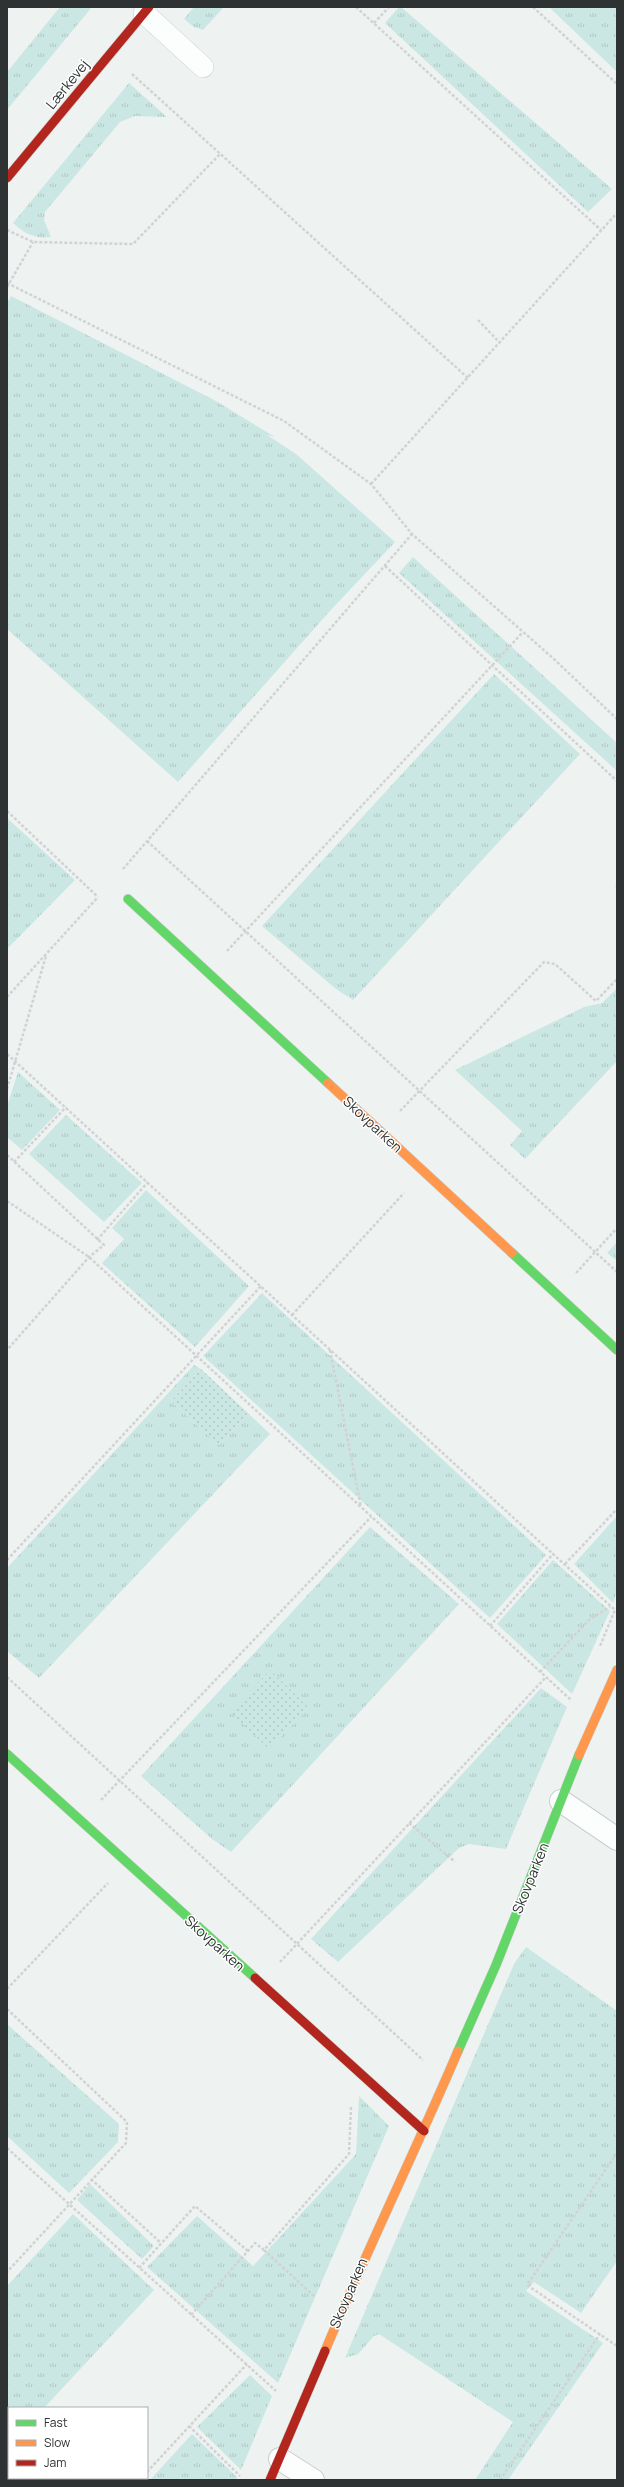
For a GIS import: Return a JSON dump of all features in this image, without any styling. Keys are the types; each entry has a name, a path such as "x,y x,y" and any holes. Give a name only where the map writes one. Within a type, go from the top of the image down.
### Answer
{"street":[{"name":"Lærkevej","path":"7,178 146,10"},
{"name":"Skovparken","path":"128,899 617,1350"},
{"name":"Skovparken","path":"270,2480 366,2253 424,2131 496,1965 592,1723 617,1670"},
{"name":"Skovparken","path":"7,1754 424,2131"},
{"path":"561,1801 617,1839"},
{"path":"280,2458 312,2480"}],"lane":[{"path":"146,10 203,67"}],"path":[{"path":"356,7 601,230"},
{"path":"374,23 389,7"},
{"path":"532,7 617,84"},
{"path":"110,53 468,378"},
{"path":"7,230 32,242 133,244 220,154"},
{"path":"371,484 617,212"},
{"path":"7,287 32,242"},
{"path":"8,283 284,421 371,484 412,534 523,632 617,719"},
{"path":"478,320 500,343"},
{"path":"122,870 412,534"},
{"path":"385,566 617,781"},
{"path":"207,972 523,632"},
{"path":"7,811 98,896"},
{"path":"147,841 617,1272"},
{"path":"7,997 103,892"},
{"path":"7,1089 46,954"},
{"path":"381,1132 544,962 555,964 596,1002 617,979"},
{"path":"7,1054 615,1610 596,1654"},
{"path":"14,1162 66,1107"},
{"path":"7,1155 104,1245 89,1257 7,1350"},
{"path":"292,1315 423,1171"},
{"path":"97,1240 148,1182"},
{"path":"7,1201 89,1257 546,1677 592,1723"},
{"path":"557,1294 617,1228"},
{"path":"7,1560 261,1286"},
{"path":"330,1350 361,1508"},
{"path":"564,1564 617,1509"},
{"path":"81,1821 371,1517"},
{"path":"490,1626 553,1554"},
{"path":"540,1672 590,1619 610,1607"},
{"path":"7,1677 446,2081"},
{"path":"260,1983 546,1677"},
{"path":"409,1823 455,1862"},
{"path":"7,1989 127,1863"},
{"path":"7,2009 127,2122 126,2143 91,2179 7,2272"},
{"path":"264,2250 349,2154 352,2091 363,2076"},
{"path":"7,2148 278,2393 282,2386"},
{"path":"617,2153 527,2285 617,2346"},
{"path":"91,2179 161,2243"},
{"path":"139,2268 195,2206 248,2251"},
{"path":"191,2315 255,2243 319,2300"},
{"path":"500,2480 600,2334"},
{"path":"148,2471 246,2364"},
{"path":"189,2426 243,2479"}],"green space":[{"path":"60,7 92,7 7,110 7,72"},
{"path":"194,7 224,7 203,30 194,27 184,19"},
{"path":"399,7 401,7 612,189 588,212 385,23"},
{"path":"549,7 617,7 617,72"},
{"path":"129,83 167,117 135,116 120,122 45,212 44,220 51,237 30,235 22,230 13,223"},
{"path":"11,296 216,401 275,437 267,435 296,454 395,542 329,612 178,782 7,629 7,303"},
{"path":"413,557 617,743 617,771 399,573"},
{"path":"494,674 580,754 353,1000 336,989 262,926"},
{"path":"7,818 75,880 8,948 7,947"},
{"path":"617,988 617,1061 525,1159 510,1145 522,1131 455,1070 584,1007 602,1003"},
{"path":"18,1072 60,1110 22,1150 7,1137 7,1106"},
{"path":"66,1115 142,1183 104,1222 29,1154"},
{"path":"146,1190 249,1286 195,1347 102,1263 124,1239 112,1228"},
{"path":"617,1242 617,1261 607,1253"},
{"path":"262,1293 546,1555 490,1618 203,1356"},
{"path":"194,1365 201,1369 171,1401 219,1445 248,1413 270,1434 39,1678 7,1651 7,1568"},
{"path":"201,1369 248,1413 219,1445 171,1401"},
{"path":"617,1516 617,1592 613,1603 574,1564"},
{"path":"370,1527 459,1604 231,1852 212,1839 141,1776"},
{"path":"553,1560 610,1611 572,1694 497,1624"},
{"path":"270,1670 309,1708 269,1749 230,1712"},
{"path":"541,1688 567,1707 506,1849 469,1844 459,1848 338,1962 311,1939"},
{"path":"526,1947 617,2011 617,2261 581,2313 534,2282 526,2291 603,2343 508,2480 475,2480 513,2422 379,2334 374,2336 358,2354 345,2358 514,1964"},
{"path":"7,2024 119,2124 118,2142 69,2193 7,2136"},
{"path":"359,2096 389,2126 278,2383 147,2267 197,2216 253,2266 356,2154"},
{"path":"90,2184 154,2246 142,2259 77,2200"},
{"path":"73,2214 154,2290 45,2407 8,2407 7,2448 7,2286"},
{"path":"250,2375 272,2396 241,2470 197,2427"},
{"path":"192,2434 237,2477 236,2480 150,2480"}],"traffic: fast":[{"path":"128,899 328,1083"},
{"path":"512,1253 617,1350"},
{"path":"7,1754 255,1978"},
{"path":"458,2051 496,1965 579,1755"}],"traffic: slow":[{"path":"328,1083 512,1253"},
{"path":"579,1755 617,1670"},
{"path":"325,2351 458,2051"}],"traffic: jam":[{"path":"7,178 149,7"},
{"path":"255,1978 424,2131"},
{"path":"270,2480 325,2351"}]}
